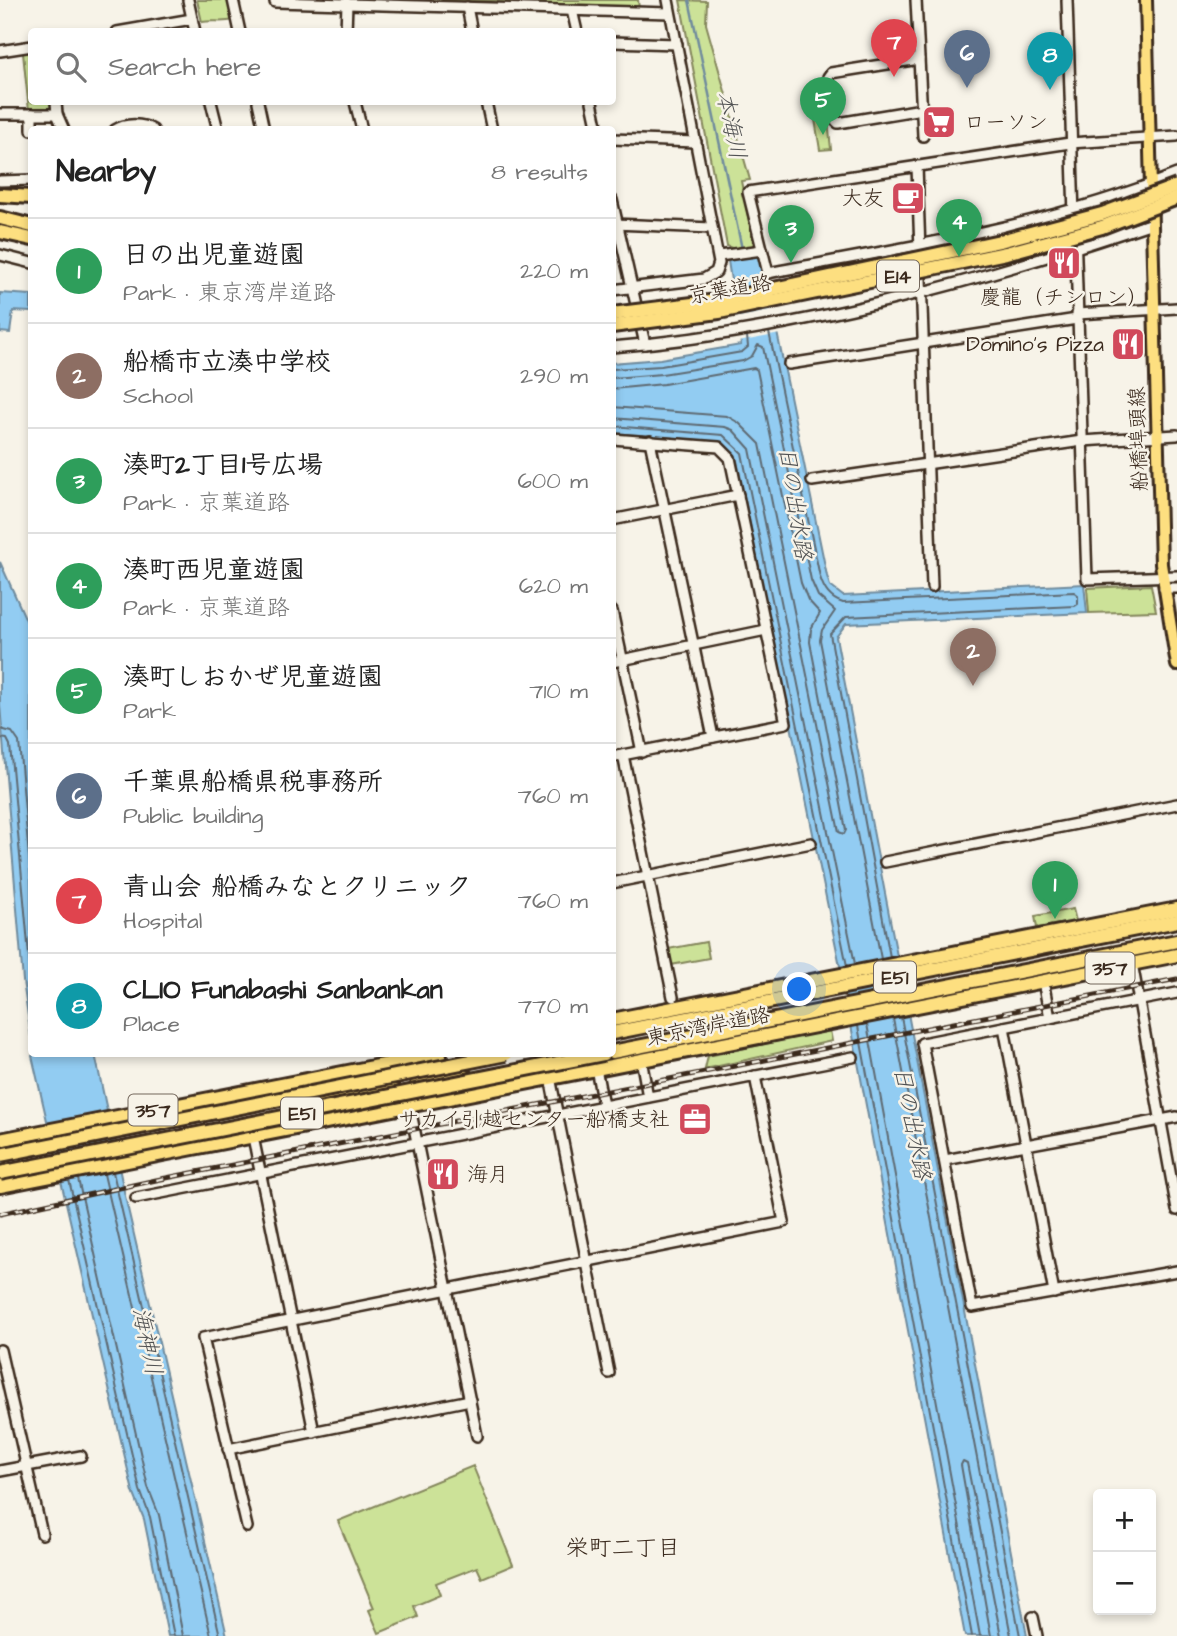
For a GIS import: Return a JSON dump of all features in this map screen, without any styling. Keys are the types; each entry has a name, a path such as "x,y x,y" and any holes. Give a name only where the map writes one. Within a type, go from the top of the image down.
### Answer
{"highway":[{"name":"京葉道路","path":"616,314 717,301 1000,241 1102,214 1177,186"},
{"path":"0,195 28,197"},
{"name":"京葉道路","path":"616,325 719,312 994,256 1102,227 1177,198"},
{"path":"0,218 28,225"},
{"path":"0,232 28,238"},
{"name":"東京湾岸道路","path":"616,1019 1177,909"},
{"name":"E51","path":"616,1031 1177,921"},
{"name":"E51","path":"616,1051 1177,941"},
{"name":"東京湾岸道路","path":"0,1186 1177,955"},
{"path":"400,1057 410,1075 416,1079 459,1072 477,1085 527,1078 532,1081"},
{"name":"357","path":"0,1140 274,1086 400,1057"},
{"name":"E51","path":"0,1155 491,1057"},
{"name":"E51","path":"0,1173 588,1057"},
{"path":"254,1090 268,1094 295,1093 301,1102 307,1105 387,1090 395,1091 411,1106"},
{"name":"357","path":"0,1134 33,1133"}],"main road":[{"name":"船橋埠頭線","path":"1146,0 1163,582 1177,665"}],"street":[{"path":"188,0 194,28"},
{"path":"233,0 239,28"},
{"path":"275,0 467,7 545,5 572,10 670,13"},
{"path":"616,290 704,279 716,272 719,257 668,0"},
{"path":"916,0 923,136"},
{"path":"1067,0 1087,579 1163,582 1177,587"},
{"path":"346,3 346,28"},
{"path":"467,7 471,28"},
{"path":"572,10 576,28"},
{"path":"140,28 192,19"},
{"path":"616,42 677,44"},
{"path":"0,51 28,47"},
{"path":"919,59 831,73 828,77 835,120 838,123 922,109"},
{"path":"56,105 62,126"},
{"path":"212,105 217,126"},
{"path":"259,105 263,126"},
{"path":"356,105 361,126"},
{"path":"487,105 491,126"},
{"path":"593,105 596,126"},
{"path":"0,114 57,114"},
{"path":"32,114 32,126"},
{"path":"1177,135 1070,143 748,192 768,273 977,235 1074,210 1177,174"},
{"path":"616,139 696,142"},
{"path":"917,166 932,587"},
{"path":"0,181 28,180"},
{"path":"616,347 735,332 920,293 1152,223"},
{"path":"616,224 712,228"},
{"path":"616,228 645,344"},
{"path":"719,257 762,250"},
{"path":"0,255 28,262"},
{"path":"789,364 1077,317 1177,308"},
{"path":"812,481 1082,441 1177,435"},
{"path":"616,439 719,447 730,458 786,723 616,756"},
{"path":"650,441 713,737"},
{"path":"616,519 738,495"},
{"path":"1163,582 1177,576"},
{"path":"642,751 618,661 766,630"},
{"path":"623,755 673,997"},
{"path":"885,862 1177,804"},
{"path":"616,882 811,844"},
{"path":"1132,963 1177,1210"},
{"path":"1043,981 1049,1018"},
{"path":"1177,993 922,1043 972,1307 1177,1271"},
{"path":"1004,1027 1054,1293"},
{"path":"400,1057 477,1436"},
{"path":"135,1198 853,1057"},
{"path":"641,1059 648,1097"},
{"path":"596,1068 603,1105"},
{"path":"247,1527 203,1338 784,1222 755,1076"},
{"path":"550,1077 609,1373"},
{"path":"945,1160 1177,1117"},
{"path":"253,1137 314,1432"},
{"path":"0,1350 42,1534"},
{"path":"228,1449 470,1400"},
{"path":"0,1472 81,1456"},
{"path":"1033,1617 1037,1636"}],"green space":[{"path":"197,0 229,0 234,20 202,22"},
{"path":"638,0 639,9 426,1"},
{"path":"680,0 707,1 706,24 750,180 741,181 754,247 736,250 727,246"},
{"path":"28,52 28,101 23,53"},
{"path":"825,92 831,149 820,150 811,95"},
{"path":"28,105 53,105 54,110 29,111"},
{"path":"1151,585 1156,611 1089,613 1087,588"},
{"path":"1073,909 1076,921 1037,928 1035,916"},
{"path":"706,942 709,958 671,965 668,949"},
{"path":"830,1030 832,1041 705,1069 708,1056"},
{"path":"473,1466 513,1565 482,1578 477,1567 436,1583 440,1595 414,1606 418,1617 379,1633 369,1610 374,1608 338,1521"}],"water":[{"name":"日の出水路","path":"761,254 830,586 843,596 1084,584 1087,613 846,624 836,637 1027,1636 965,1636 840,966 736,456 722,442 616,433 616,363 660,359 741,345 728,261"},
{"path":"0,293 28,295 28,312 13,311 10,333 0,332"},
{"path":"0,562 28,624 28,1016 23,981 0,705"},
{"name":"海神川","path":"32,1057 96,1057 125,1196 227,1636 168,1636 144,1519 133,1492"}],"pier":[{"path":"775,310 780,334 738,342 734,318"}],"waterway":[{"name":"本海川","path":"689,0 742,249"}],"railway":[{"path":"0,1214 156,1180 1177,979"}],"place":[{"name":"青山会 船橋みなとクリニック","path":"894,77"},
{"name":"千葉県船橋県税事務所","path":"967,88"},
{"name":"CLIO Funabashi Sanbankan","path":"1050,90"},
{"name":"ローソン","path":"939,122"},
{"name":"湊町しおかぜ児童遊園","path":"823,135"},
{"name":"大友","path":"908,198"},
{"name":"湊町西児童遊園","path":"959,257"},
{"name":"湊町2丁目1号広場","path":"791,263"},
{"name":"慶龍（チンロン）","path":"1064,263"},
{"name":"Domino's Pizza","path":"1128,344"},
{"name":"船橋市立湊中学校","path":"973,686"},
{"name":"日の出児童遊園","path":"1055,919"},
{"name":"サカイ引越センター船橋支社","path":"695,1119"},
{"name":"海月","path":"443,1174"}],"district":[{"name":"栄町二丁目","path":"623,1547"}]}
